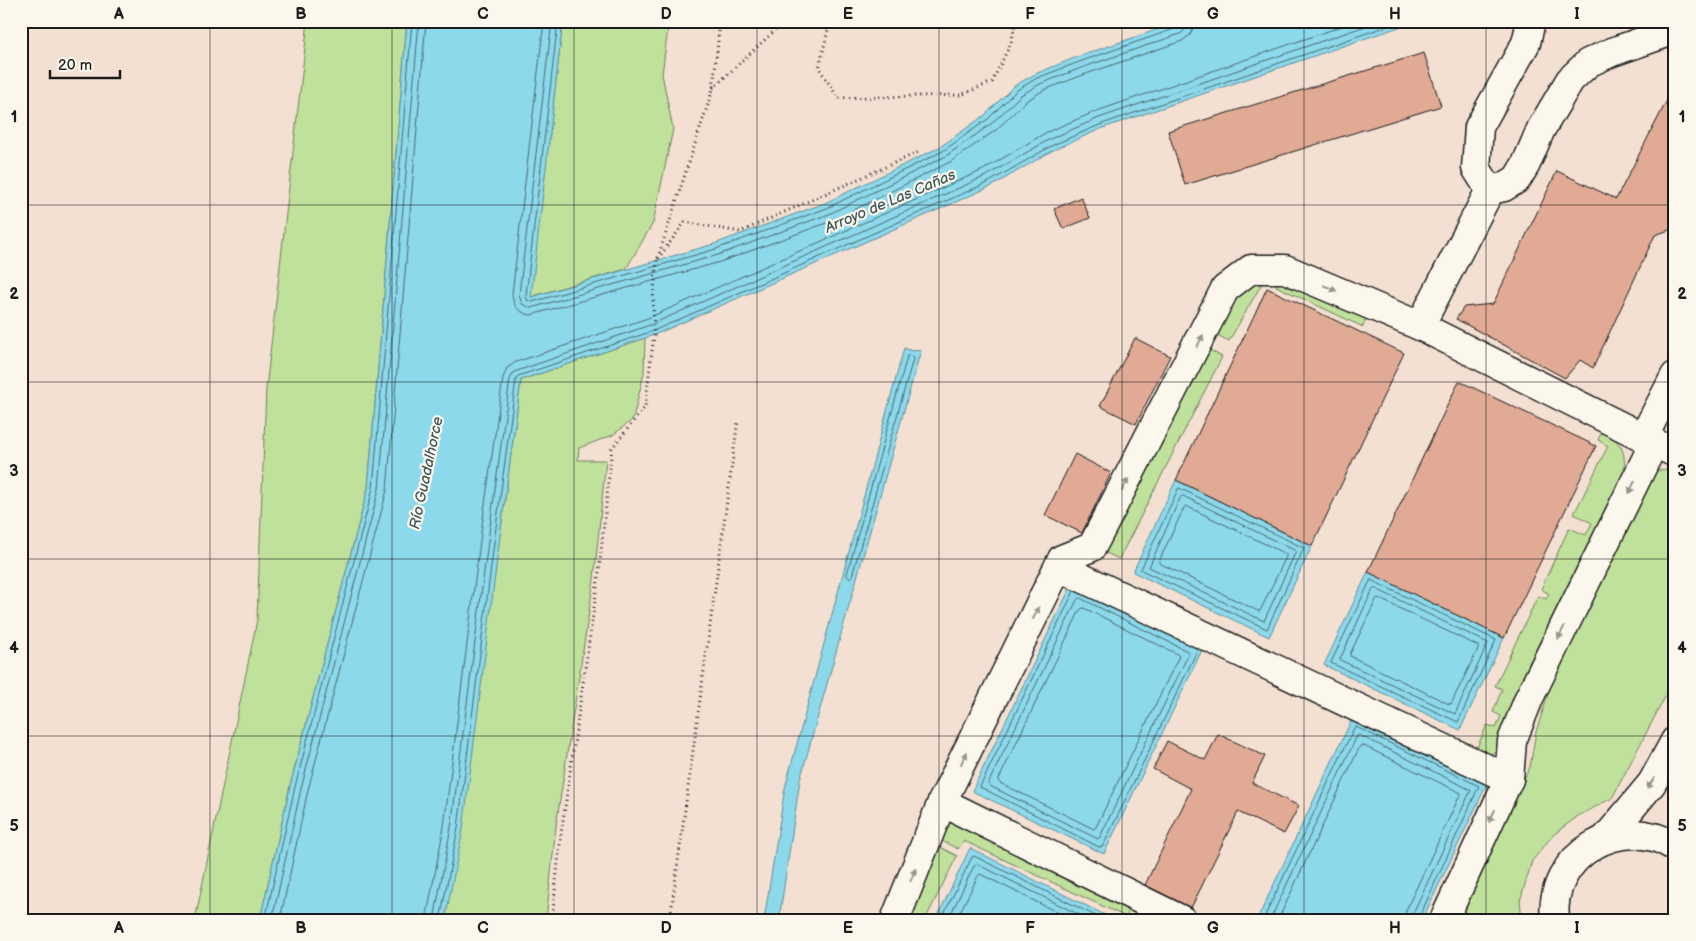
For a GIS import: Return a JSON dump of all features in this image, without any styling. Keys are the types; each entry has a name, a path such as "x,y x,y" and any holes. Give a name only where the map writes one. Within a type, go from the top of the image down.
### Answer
{"main road":[{"path":"1490,190 1476,168 1479,127 1526,44 1531,21"},
{"path":"1490,190 1504,187 1517,179 1526,164 1541,129 1570,80 1588,63 1612,52 1675,30"},
{"path":"1420,326 1490,190"},
{"path":"1113,592 1100,575 1092,547 1225,289 1251,270 1285,269 1420,326 1657,445"},
{"path":"1444,920 1509,779 1512,741 1529,698 1657,445 1675,376"},
{"path":"895,920 942,802 1062,558 1092,547"},
{"path":"1059,567 1509,779"},
{"path":"1555,920 1553,907 1561,878 1580,853 1607,838 1652,784 1675,741"},
{"path":"942,802 1182,920"},
{"path":"1607,838 1638,834 1667,842 1675,847"}],"path":[{"path":"552,920 561,834 598,580 612,448 645,406 654,335 657,260 713,89 720,21"},
{"path":"713,89 785,21"},
{"path":"830,21 819,68 838,98 961,96 992,82 1011,43 1016,21"},
{"path":"657,260 685,222 740,232 920,151"},
{"path":"670,920 738,420"}],"green space":[{"path":"308,21 407,21 368,488 290,786 260,920 195,920 257,620 266,389"},
{"path":"563,21 669,21 662,74 673,129 653,223 626,269 530,297"},
{"path":"1281,275 1367,315 1363,327 1276,286"},
{"path":"1265,278 1229,341 1215,334 1208,349 1222,357 1119,559 1102,551 1238,287"},
{"path":"645,338 644,373 633,419 613,435 579,448 578,460 606,460 594,579 556,826 546,920 437,920 501,528 521,380"},
{"path":"1602,431 1614,439 1621,447 1624,457 1624,472 1528,666 1512,717 1499,748 1491,754 1481,755 1475,752 1487,725 1496,728 1501,716 1493,712 1502,689 1495,686 1538,596 1546,599 1549,594 1541,589 1569,528 1586,535 1592,523 1574,514 1608,446 1598,440"},
{"path":"1667,469 1675,473 1675,678 1612,798 1578,816 1553,835 1532,861 1520,901 1522,920 1453,920 1530,767 1536,732 1558,663 1654,471"},
{"path":"959,820 1133,904 1126,917 964,841 958,849 934,837 944,823"},
{"path":"934,844 957,856 925,920 903,920"}],"water":[{"path":"407,21 563,21 531,297 714,244 825,203 940,147 985,115 1014,86 1035,74 1077,57 1182,21 1422,21 1396,28 1103,128 1055,149 992,186 654,335 521,380 463,829 445,920 260,920 290,786 368,488"},
{"path":"904,348 912,351 921,350 800,780 779,920 764,920 785,788"},
{"path":"1176,480 1312,546 1269,637 1133,572"},
{"path":"1368,572 1504,638 1460,730 1324,665"},
{"path":"1073,582 1204,646 1104,854 972,791"},
{"path":"1352,719 1487,784 1422,920 1257,920"},
{"path":"970,848 1115,920 936,920"}],"building":[{"path":"1424,53 1441,106 1185,185 1168,131"},
{"path":"1675,85 1675,228 1655,235 1593,368 1580,360 1565,378 1456,319 1464,307 1493,304 1557,171 1616,199"},
{"path":"1081,197 1090,218 1063,229 1054,209"},
{"path":"1267,288 1404,353 1312,546 1176,480"},
{"path":"1135,338 1170,356 1136,424 1100,406"},
{"path":"1459,381 1596,446 1504,638 1368,572"},
{"path":"1075,454 1111,473 1082,533 1045,515"},
{"path":"1218,734 1265,756 1252,783 1299,806 1284,834 1238,812 1191,908 1145,885 1191,789 1153,769 1167,741 1205,760"}],"water label":[{"name":"Arroyo de Las Cañas","path":"890,201"},
{"name":"Río Guadalhorce","path":"426,473"}]}
